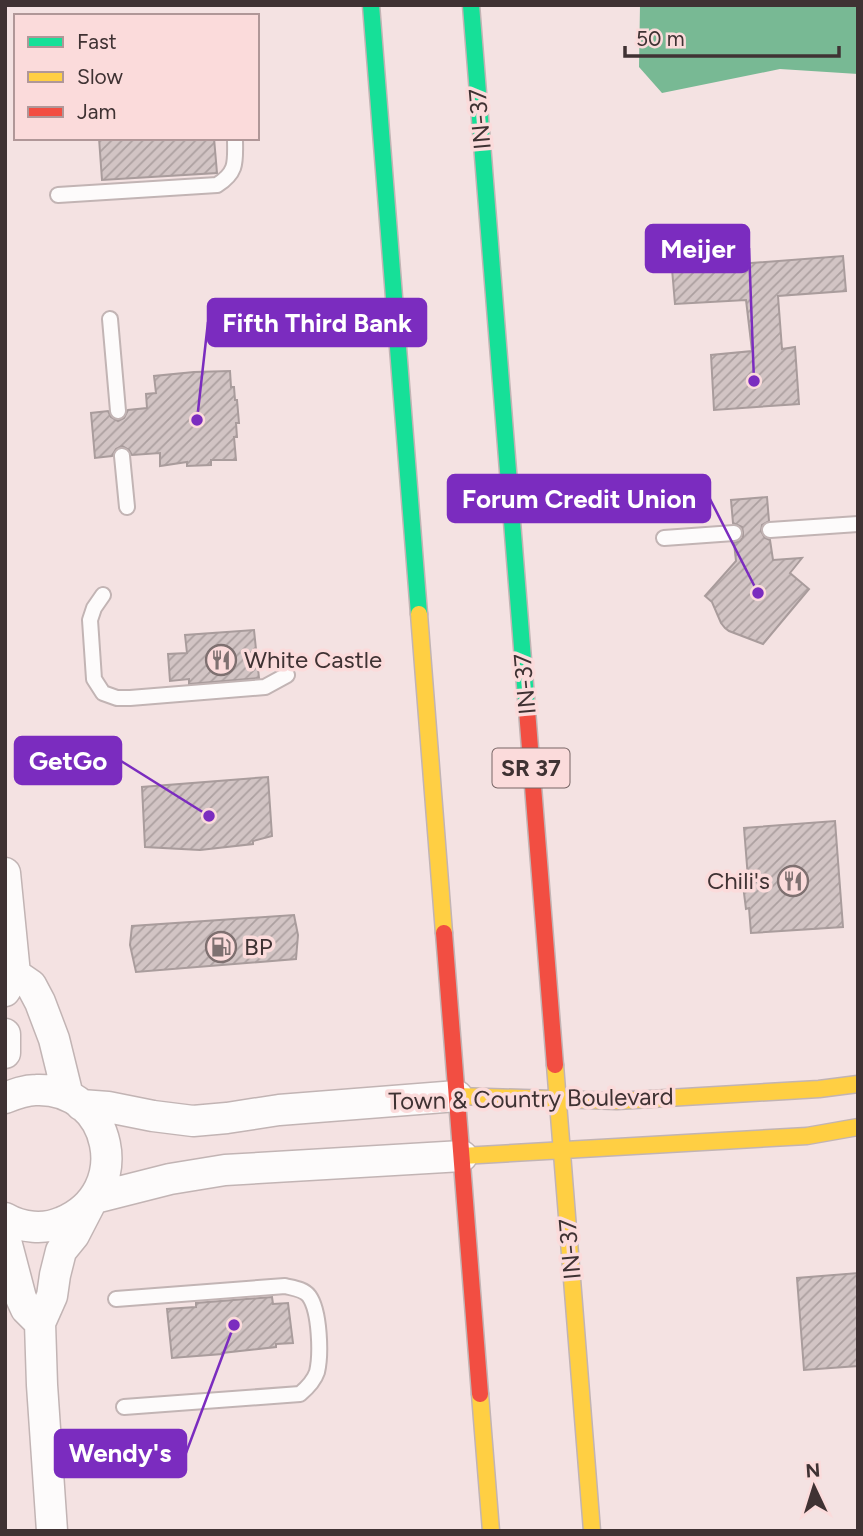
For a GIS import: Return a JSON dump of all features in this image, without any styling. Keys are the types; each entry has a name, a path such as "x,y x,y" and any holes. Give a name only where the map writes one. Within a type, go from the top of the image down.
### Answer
{"main road":[{"path":"371,5 491,1531"},
{"name":"IN-37","path":"471,5 592,1531"},
{"name":"Town & Country Boulevard","path":"457,1096 617,1101 819,1089 858,1084"},
{"name":"Town & Country Boulevard","path":"461,1156 807,1136 858,1127"}],"street":[{"path":"5,873 10,982 31,985 54,1039 74,1100 96,1120 104,1138 107,1159 104,1179 74,1235 61,1251 52,1296 40,1323 52,1531"},
{"path":"5,1034 5,1054"},
{"name":"Town & Country Boulevard","path":"5,1098 20,1092 52,1091 74,1100 163,1118 193,1121 279,1110 457,1096"},
{"name":"Town & Country Boulevard","path":"5,1218 33,1227 54,1225 74,1217 93,1201 151,1183 225,1170 461,1156"},
{"path":"5,1237 21,1298 26,1309 40,1323"}],"lane":[{"path":"58,195 217,185 227,179 233,170 234,140"},
{"path":"110,319 118,411"},
{"path":"122,456 127,507"},
{"path":"769,530 858,524"},
{"path":"664,538 734,533"},
{"path":"103,595 90,620 94,679 103,693 117,698 130,698 265,687 287,675"},
{"path":"116,1299 285,1286 299,1289 309,1296 317,1315 317,1373 310,1385 300,1394 124,1407"}],"shaded area":[{"path":"640,5 858,5 858,74 780,69 662,93 639,67"}],"building":[{"path":"99,140 214,140 217,173 102,180"},
{"path":"843,256 846,291 778,296 782,349 795,347 799,404 714,410 711,355 752,351 746,300 675,304 672,269"},
{"path":"230,371 239,423 236,423 237,437 234,437 236,460 211,460 211,465 187,466 187,462 160,466 160,453 132,455 122,446 116,449 112,456 95,458 91,413 108,411 111,417 118,421 124,418 128,410 147,408 146,394 156,393 154,376"},
{"path":"767,497 769,521 762,525 761,531 765,538 770,540 773,560 802,558 790,573 809,589 763,644 725,628 712,602 705,596 736,561 734,543 743,537 742,527 733,523 731,500"},
{"path":"254,630 259,678 189,684 189,679 170,681 168,654 187,653 185,635"},
{"path":"268,777 272,836 253,841 253,844 200,850 145,847 142,787"},
{"path":"835,821 843,927 751,933 749,908 746,909 743,885 744,878 748,878 744,828"},
{"path":"294,915 298,935 296,959 136,972 130,945 132,926"},
{"path":"858,1273 858,1366 804,1370 797,1278"},
{"path":"272,1297 273,1304 288,1303 293,1343 222,1354 172,1358 167,1309 196,1307 196,1303"}],"traffic: fast":[{"path":"371,5 419,614"},
{"path":"471,5 527,710"}],"traffic: slow":[{"path":"419,614 444,933"},
{"path":"555,1065 592,1531"},
{"path":"457,1096 617,1101 819,1089 858,1084"},
{"path":"462,1156 807,1136 858,1127"},
{"path":"480,1394 491,1531"}],"traffic: jam":[{"path":"527,710 555,1065"},
{"path":"444,933 480,1394"}],"place":[{"name":"Meijer","path":"754,381"},
{"name":"Fifth Third Bank","path":"197,420"},
{"name":"Forum Credit Union","path":"758,593"},
{"name":"White Castle","path":"221,660"},
{"name":"GetGo","path":"209,816"},
{"name":"Chili's","path":"793,881"},
{"name":"BP","path":"221,947"},
{"name":"Wendy's","path":"234,1325"}]}
